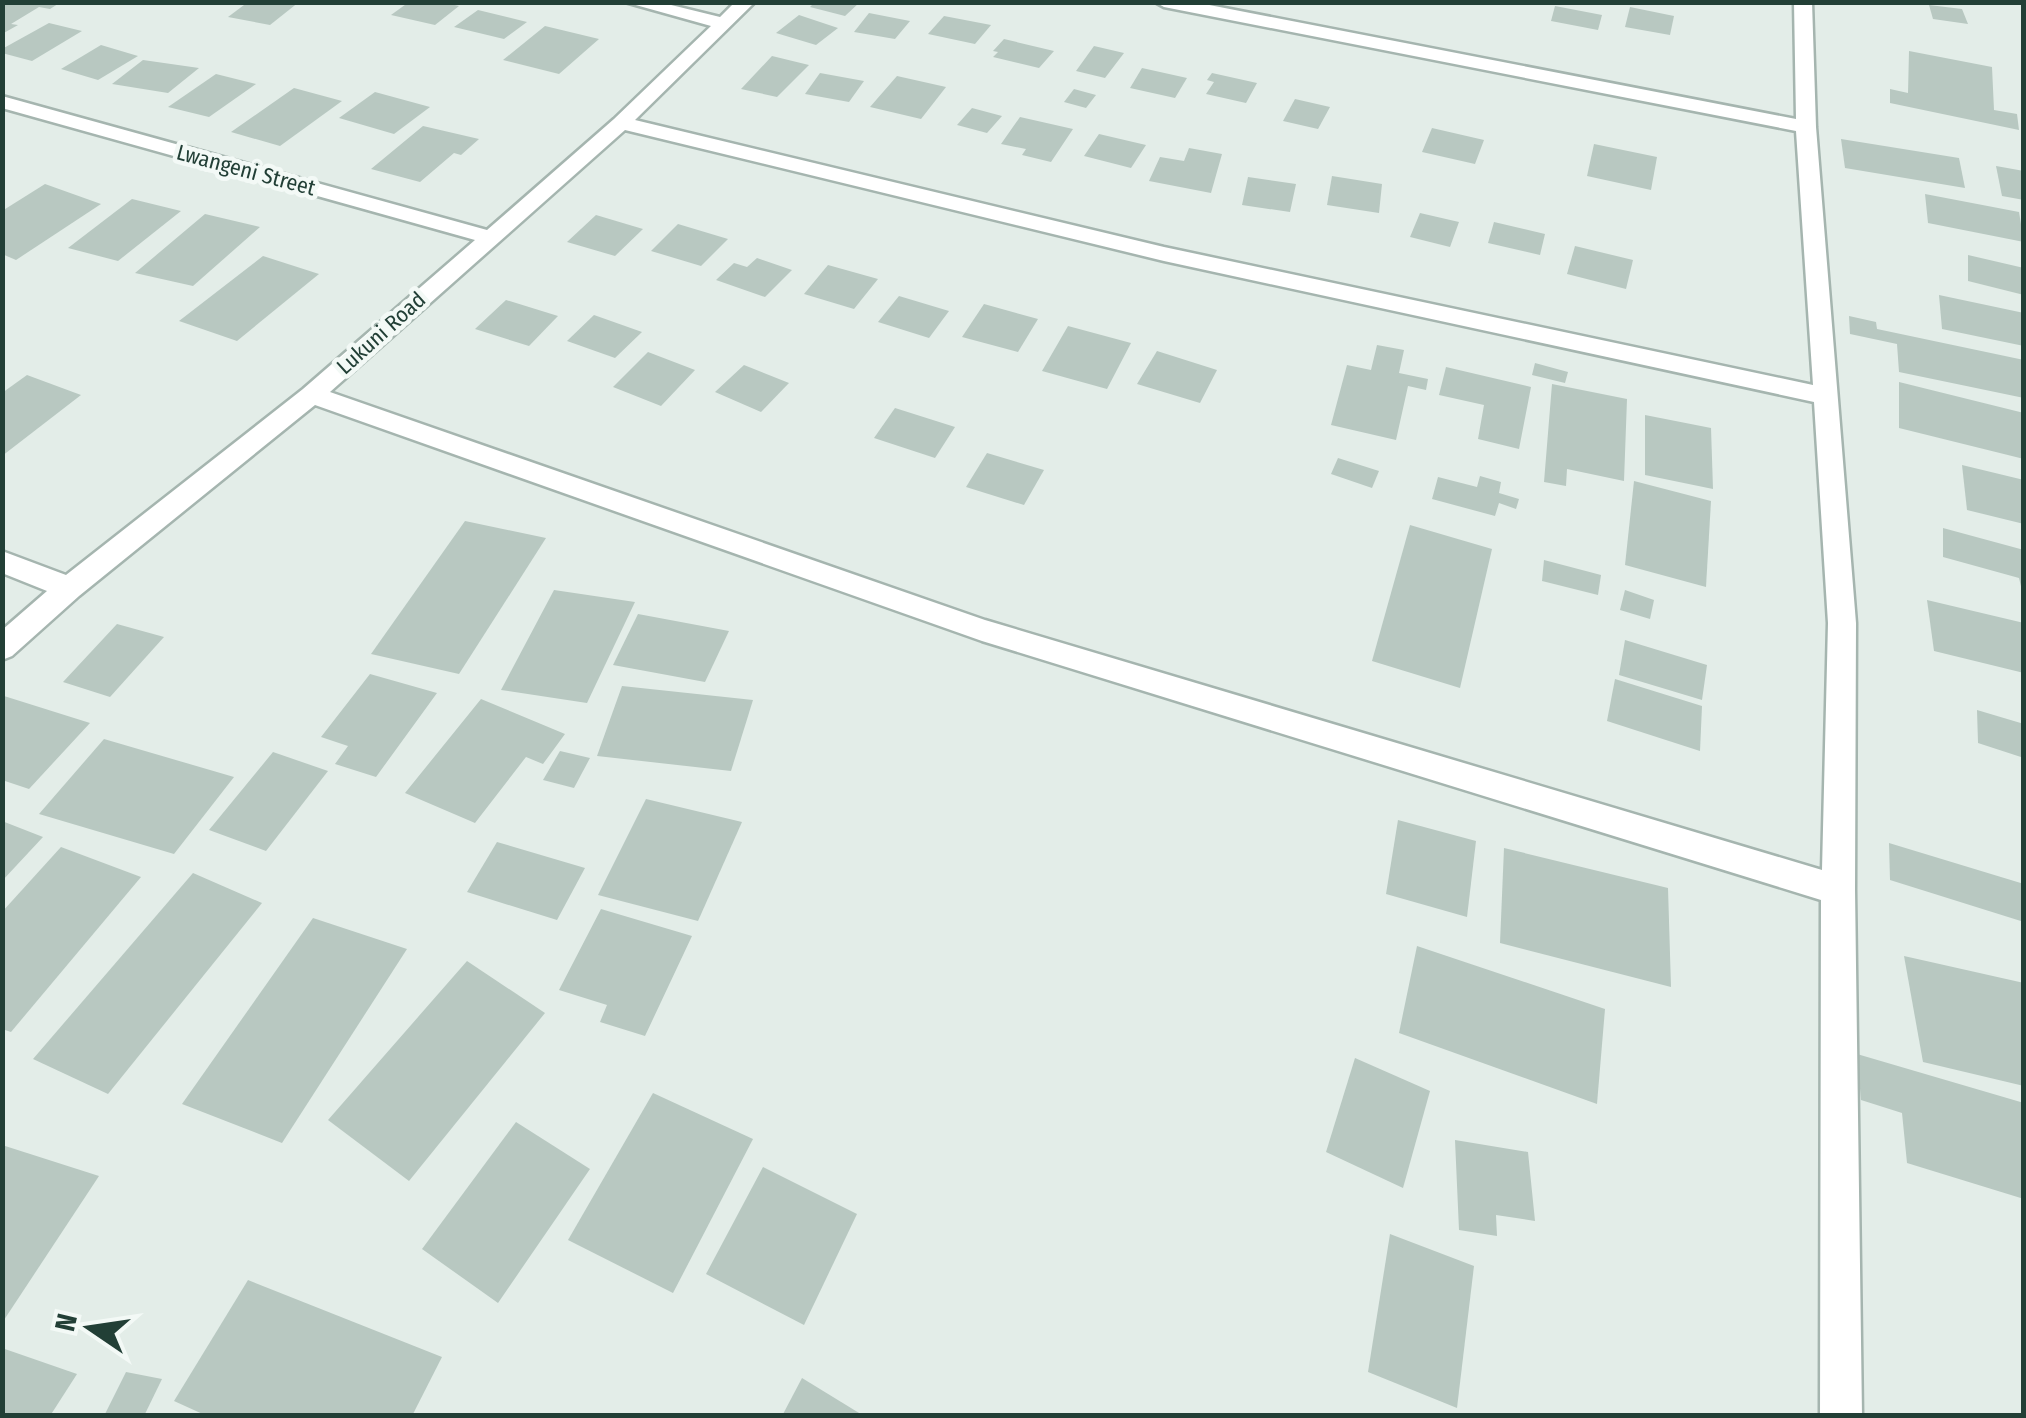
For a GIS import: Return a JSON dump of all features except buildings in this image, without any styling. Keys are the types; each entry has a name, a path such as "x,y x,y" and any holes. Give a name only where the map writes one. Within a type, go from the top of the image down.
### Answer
{"street":[{"path":"634,2 722,23"},
{"name":"Lukuni Road","path":"2,648 70,588 312,395 621,123 746,2"},
{"path":"1164,2 1806,127"},
{"path":"1803,2 1806,127 1842,624 1838,890 1841,1416"},
{"name":"Lwangeni Street","path":"2,102 489,237"},
{"path":"621,123 1164,254 1824,396"},
{"path":"312,395 982,630 1838,890"},
{"path":"2,561 70,588"}]}
